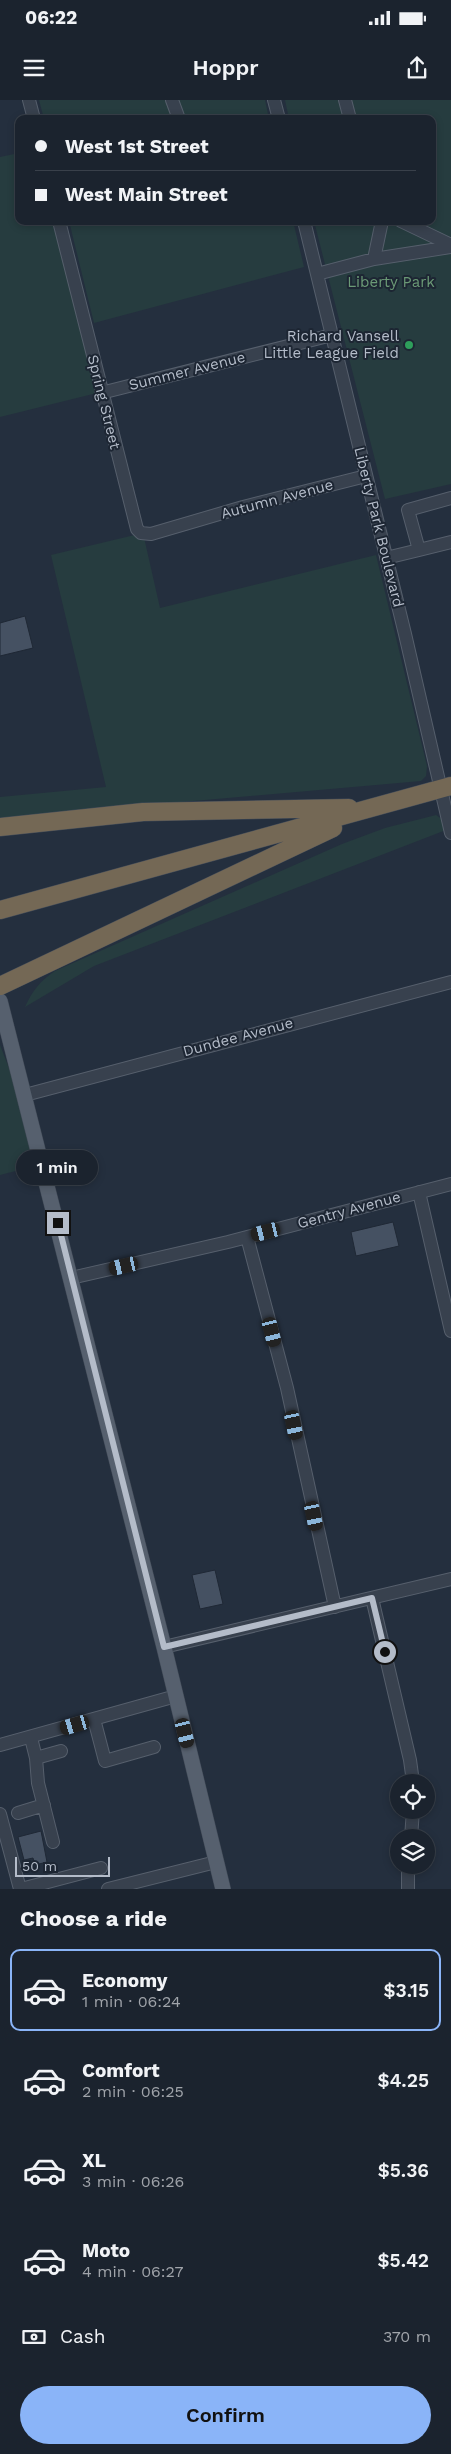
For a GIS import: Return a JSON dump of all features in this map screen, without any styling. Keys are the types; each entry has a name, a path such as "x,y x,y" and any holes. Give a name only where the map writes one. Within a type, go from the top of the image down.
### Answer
{"highway":[{"path":"0,910 446,787"},
{"path":"0,826 143,812 377,807"},
{"path":"0,986 377,807"}],"main road":[{"path":"0,1001 164,1647 223,1889"}],"street":[{"path":"29,100 33,115"},
{"path":"172,100 178,115"},
{"path":"274,100 278,115"},
{"path":"345,100 349,115"},
{"name":"Spring Street","path":"60,225 137,529 142,533 151,534 189,523"},
{"name":"Liberty Park Boulevard","path":"305,225 386,558 446,787 451,833"},
{"path":"374,259 381,225"},
{"path":"408,225 451,246"},
{"path":"317,274 374,259 451,246"},
{"name":"Summer Avenue","path":"101,393 332,335"},
{"name":"Autumn Avenue","path":"189,523 243,507 366,476"},
{"path":"419,550 408,510 451,498"},
{"path":"386,558 451,542"},
{"name":"Dundee Avenue","path":"25,1095 451,982"},
{"name":"Gentry Avenue","path":"71,1278 247,1237 451,1184"},
{"path":"418,1192 451,1330"},
{"path":"247,1237 287,1388 334,1607"},
{"path":"164,1647 451,1580"},
{"path":"372,1598 412,1774"},
{"path":"0,1745 31,1738 176,1696"},
{"path":"94,1720 104,1760 154,1748"},
{"path":"31,1738 36,1758 38,1783 53,1842"},
{"path":"36,1758 61,1751"},
{"path":"18,1813 44,1805"},
{"path":"0,1814 21,1889 66,1883 101,1868"},
{"path":"108,1889 216,1862"},
{"path":"408,1874 408,1889"}],"green space":[{"path":"39,100 265,100 268,115 43,115"},
{"name":"Liberty Park","path":"285,100 451,100 451,484 385,499 315,225 436,225 436,115 288,115"},
{"path":"15,154 15,225 57,225 97,393 0,417 0,157"},
{"path":"70,225 294,225 304,267 94,323"},
{"path":"143,533 160,608 376,555 427,766 426,776 421,781 0,818 0,797 106,787 51,555"},
{"path":"436,815 443,820 446,830 94,966 25,1007 37,986 55,971 342,844 385,828"},
{"path":"0,1045 14,1081 35,1166 0,1175"}],"building":[{"path":"25,616 33,648 0,656 0,623"},
{"path":"393,1222 399,1246 356,1256 351,1232"},
{"path":"215,1570 223,1604 200,1609 192,1575"},
{"path":"41,1831 47,1862 35,1865 33,1858 24,1860 18,1837"}],"place":[{"name":"Richard Vansell Little League Field","path":"409,345"}],"route":[{"path":"58,1223 164,1647 372,1598 385,1652"}]}
